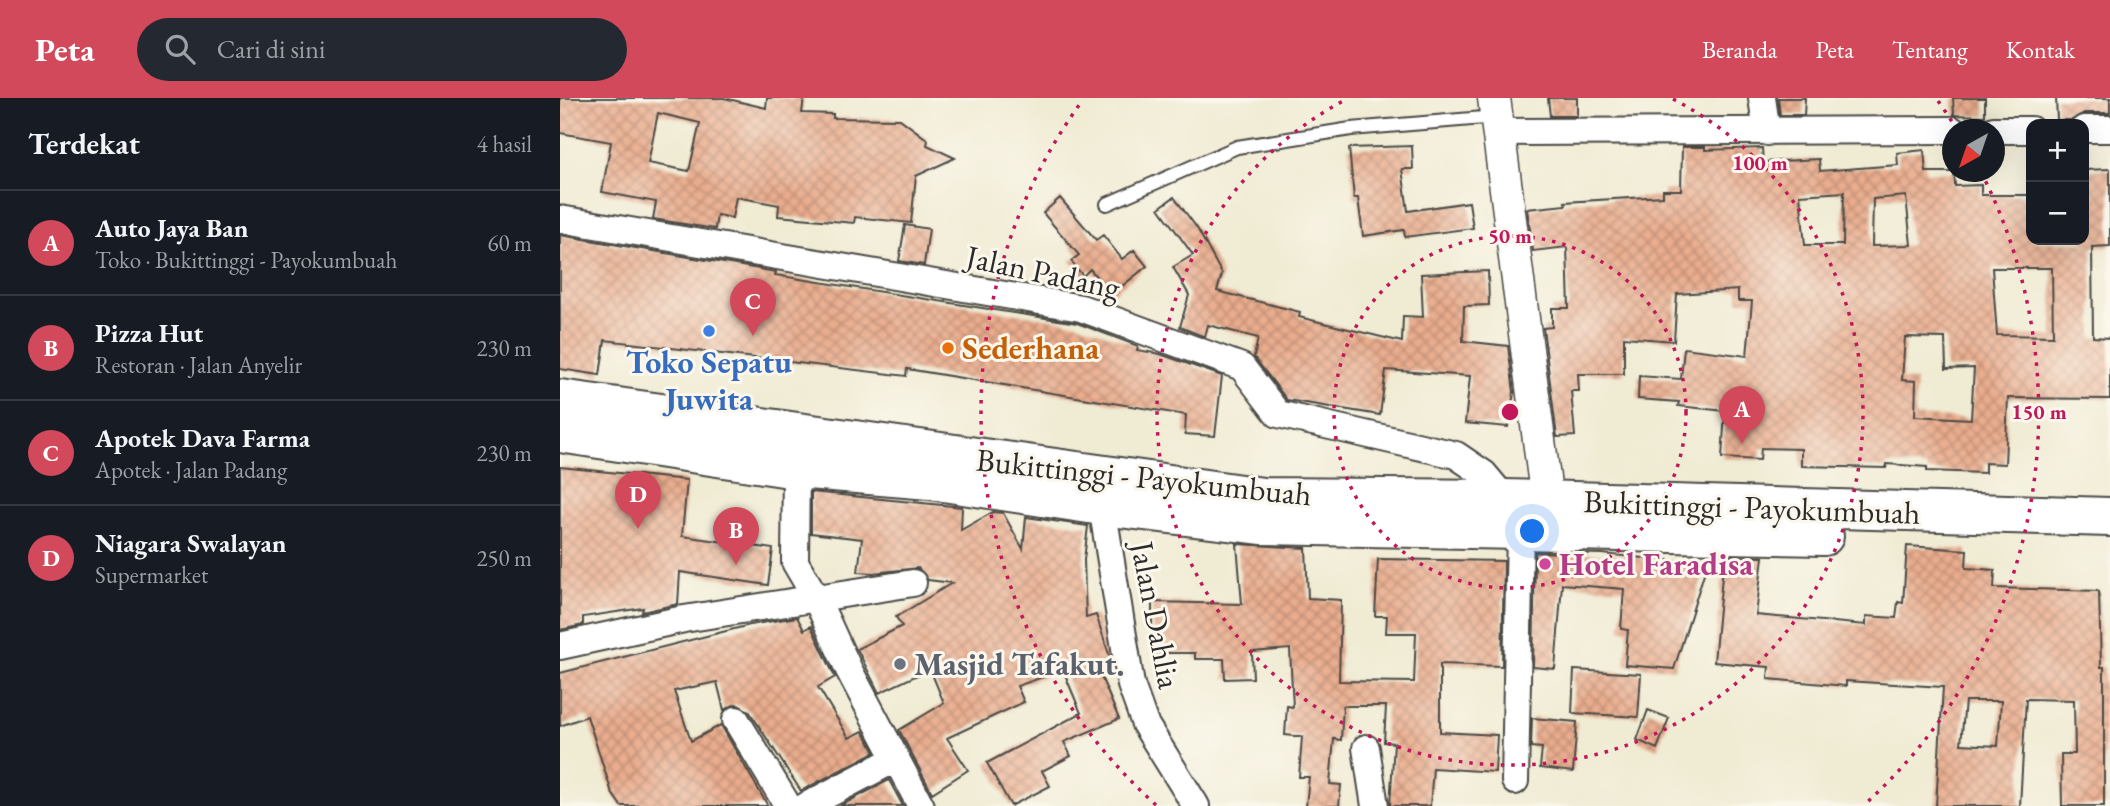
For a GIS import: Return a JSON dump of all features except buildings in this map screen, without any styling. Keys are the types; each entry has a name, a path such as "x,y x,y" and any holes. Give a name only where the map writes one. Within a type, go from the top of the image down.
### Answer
{"highway":[{"name":"Bukittinggi - Payokumbuah","path":"560,399 1263,497 1513,515 2110,540"},
{"name":"Bukittinggi - Payokumbuah","path":"560,433 796,469 930,480 1102,506 1261,525 1513,515 1547,500 2110,517"}],"street":[{"path":"1762,98 1767,132"},
{"path":"1547,500 1496,116 1767,132 1942,130"},
{"path":"2089,129 2110,129"},
{"path":"2005,130 2026,130"},
{"name":"Jalan Padang","path":"560,219 1081,307 1242,367 1278,414 1456,455 1484,474 1513,515"},
{"path":"796,469 794,562 816,598 921,806"},
{"name":"Jalan Dahlia","path":"1102,506 1130,685 1145,724 1196,806"},
{"path":"1513,515 1515,781"},
{"path":"560,646 684,619 913,583"},
{"path":"736,720 788,806"},
{"path":"1366,748 1375,806"},
{"path":"806,806 895,759"}],"lane":[{"path":"1107,204 1237,147 1351,129 1496,116"}],"place":[{"name":"Toko Sepatu Juwita","path":"709,331"},
{"name":"Apotek Dava Farma","path":"753,336"},
{"name":"Sederhana","path":"948,348"},
{"name":"Auto Jaya Ban","path":"1742,444"},
{"name":"Niagara Swalayan","path":"638,529"},
{"name":"Hotel Faradisa","path":"1545,564"},
{"name":"Pizza Hut","path":"736,565"},
{"name":"Masjid Tafakut.","path":"900,664"}]}
